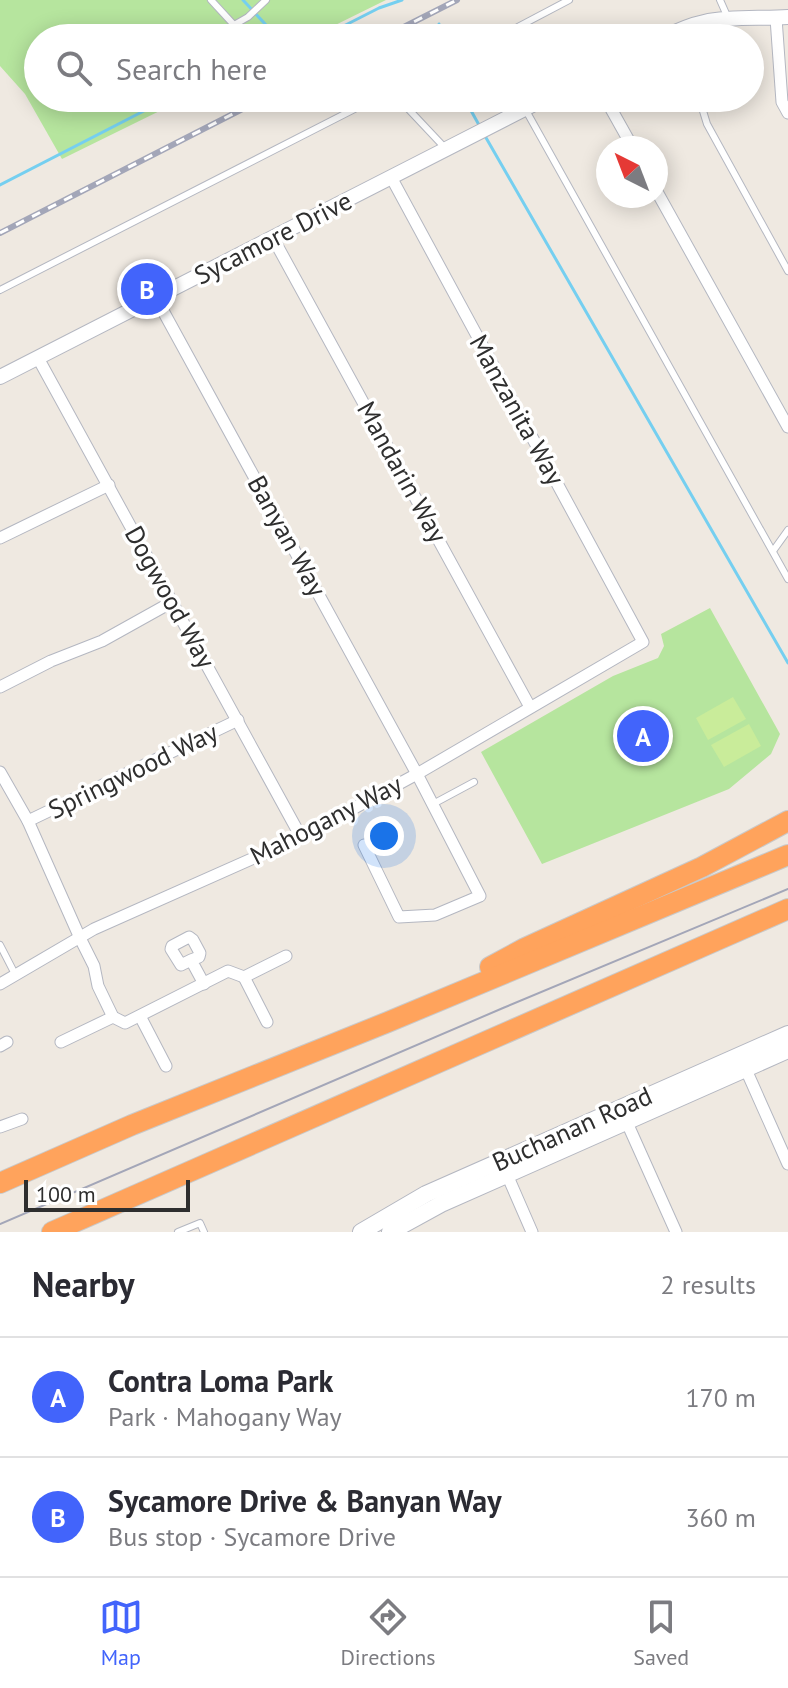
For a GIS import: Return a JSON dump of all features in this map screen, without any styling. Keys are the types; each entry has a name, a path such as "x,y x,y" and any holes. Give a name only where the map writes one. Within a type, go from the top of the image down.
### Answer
{"highway":[{"path":"388,1022 525,948 675,881 788,821"},
{"path":"0,1183 132,1125 788,855"},
{"path":"52,1232 784,912"}],"main road":[{"name":"Buchanan Road","path":"366,1231 426,1194 504,1168 624,1115 742,1062 788,1034"},
{"name":"Buchanan Road","path":"742,1062 788,1050"},
{"name":"Buchanan Road","path":"390,1232 504,1168"}],"street":[{"path":"699,24 728,18 782,18 782,102 788,113"},
{"name":"Sycamore Drive","path":"0,377 466,140 512,112"},
{"path":"613,112 626,136"},
{"name":"Manzanita Way","path":"391,177 643,642"},
{"path":"666,208 788,427"},
{"name":"Mandarin Way","path":"273,238 530,707"},
{"name":"Banyan Way","path":"156,298 417,774 480,896 435,915 399,917 364,845"},
{"name":"Dogwood Way","path":"38,358 301,837"},
{"path":"0,538 109,485"},
{"path":"0,687 51,661 102,641 172,602"},
{"name":"Mahogany Way","path":"0,984 94,929 301,837 417,774 643,642"},
{"name":"Springwood Way","path":"28,821 238,720"},
{"path":"0,772 28,821 94,966 98,986 113,1017 125,1023 228,971 244,977 267,1022"},
{"path":"244,977 286,956"},
{"path":"191,960 204,984"},
{"path":"140,1016 166,1066"},
{"path":"61,1042 113,1017"},
{"path":"742,1062 788,1164"},
{"path":"624,1115 676,1232"},
{"path":"0,1127 22,1119"},
{"path":"504,1168 532,1232"}],"lane":[{"path":"211,0 233,24"},
{"path":"236,24 266,0"},
{"path":"524,24 569,0"},
{"path":"720,0 728,18"},
{"path":"0,290 349,112"},
{"path":"411,112 446,149"},
{"path":"527,112 788,579"},
{"path":"703,112 788,271"},
{"path":"773,551 788,530"},
{"path":"433,804 474,782"},
{"path":"0,945 16,976"},
{"path":"178,1232 200,1223 204,1232"}],"green space":[{"path":"0,0 386,0 337,24 24,24 24,93 0,66"},
{"path":"35,112 158,112 62,159"},
{"path":"710,608 780,734 771,754 729,789 542,864 481,752 613,676 658,658 664,646 661,634"},
{"path":"733,697 746,719 708,740 696,718"},
{"path":"749,724 761,746 724,767 711,745"}],"waterway":[{"path":"243,0 265,24"},
{"path":"348,24 402,0"},
{"path":"0,185 142,112"},
{"path":"472,112 479,125"},
{"path":"485,136 788,663"}],"tram line":[{"path":"0,1224 788,889"}],"railway":[{"path":"410,24 457,0"},
{"path":"0,233 237,112"}],"place":[{"name":"Sycamore Drive & Banyan Way","path":"147,289"},
{"name":"Contra Loma Park","path":"643,736"}]}
